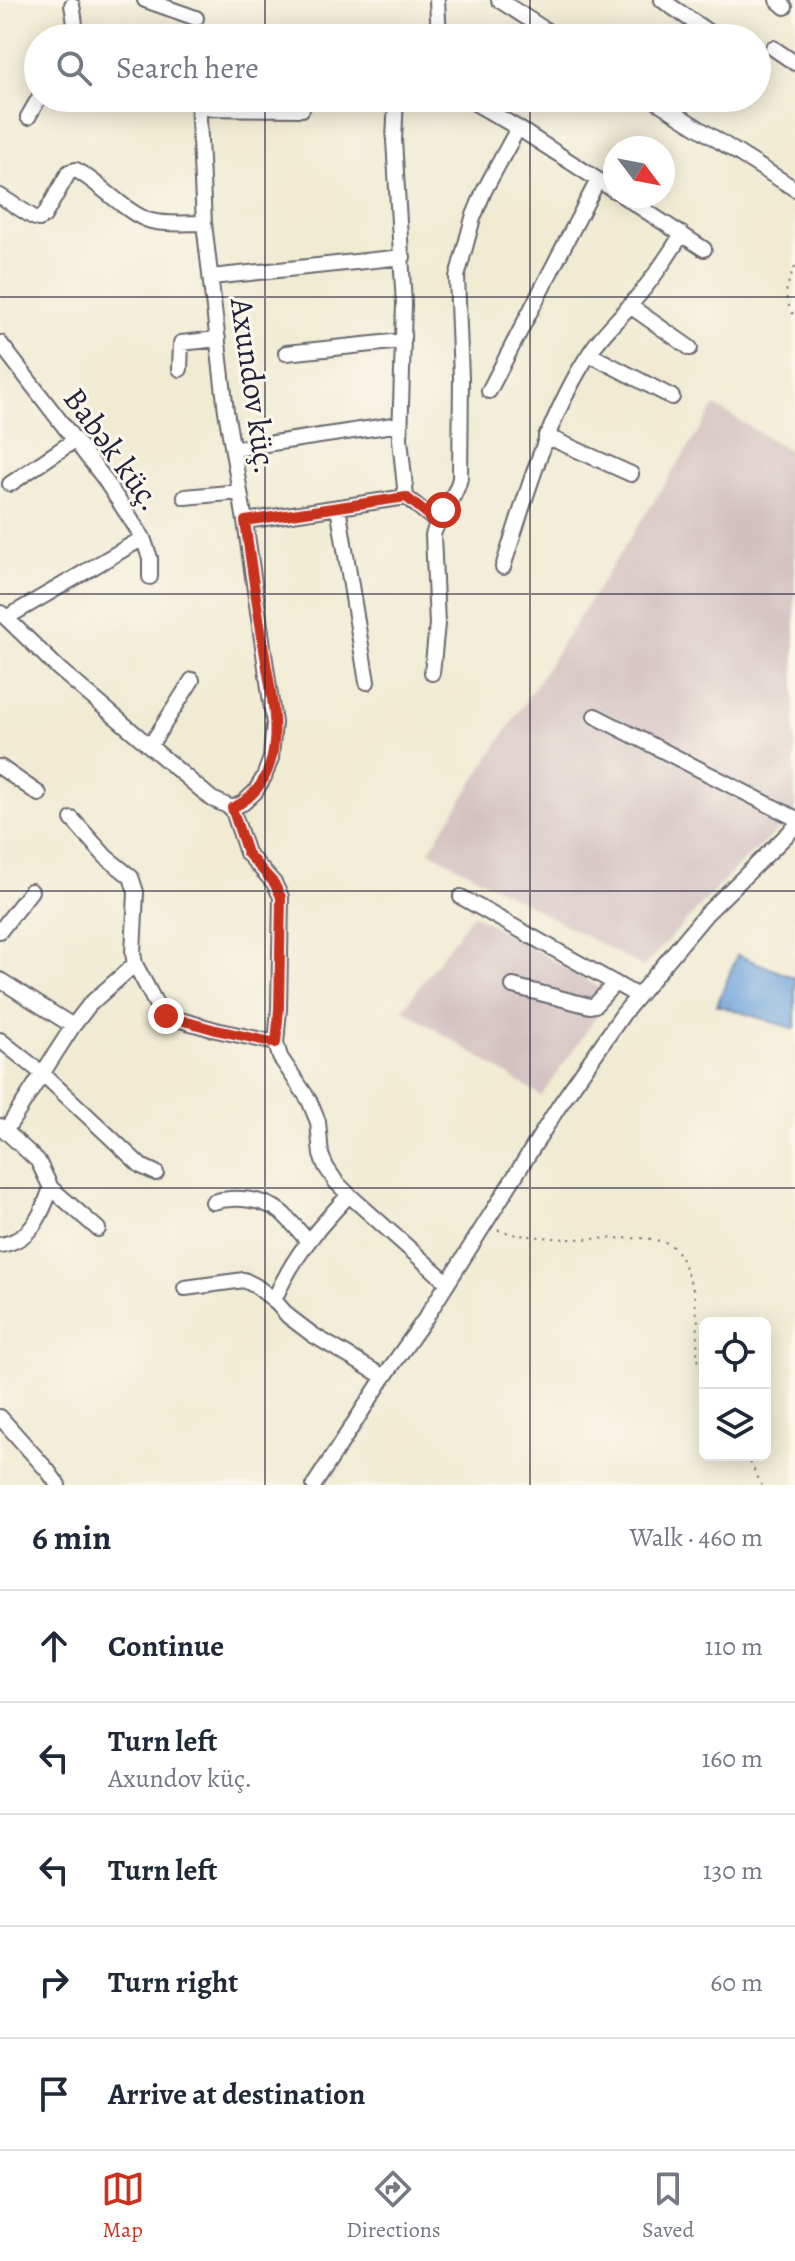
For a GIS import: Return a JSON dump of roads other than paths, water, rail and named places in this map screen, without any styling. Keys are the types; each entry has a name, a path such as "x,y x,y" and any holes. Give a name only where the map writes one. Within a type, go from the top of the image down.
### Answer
{"street":[{"path":"145,0 196,18"},
{"path":"196,0 196,24"},
{"path":"437,0 438,24"},
{"path":"499,0 536,24"},
{"path":"662,0 697,24"},
{"path":"70,2 75,24"},
{"path":"773,48 795,63"},
{"path":"28,117 31,112"},
{"name":"Axundov küç.","path":"198,112 204,223 226,411 271,694 274,745 268,768 255,792 232,808"},
{"path":"395,112 394,140 404,304 400,424 406,497 436,521"},
{"path":"490,112 603,183"},
{"path":"673,112 795,189"},
{"path":"432,673 437,624 433,535 436,521 458,490 460,478 461,378 457,277 473,218 484,191 518,128"},
{"path":"0,196 39,219 44,216 69,172 76,170 141,218 155,222 204,223"},
{"path":"489,391 598,180"},
{"path":"642,208 704,249"},
{"path":"503,567 546,436 558,410 603,333 655,276 682,234"},
{"path":"211,277 403,257"},
{"path":"630,306 690,348"},
{"path":"180,369 181,343 218,339"},
{"path":"286,353 402,341"},
{"name":"Babək küç.","path":"0,343 103,477 143,538 3,615"},
{"path":"589,354 672,397"},
{"path":"233,449 400,424"},
{"path":"546,436 631,474"},
{"path":"10,484 75,440"},
{"path":"185,497 240,492"},
{"path":"245,521 406,497"},
{"path":"338,507 367,682"},
{"path":"143,538 150,558 150,577"},
{"path":"3,615 59,669 212,799 232,808 247,853 274,883 281,897 276,1043 280,1057 309,1100 318,1122 321,1155 326,1167 349,1195 448,1283"},
{"path":"150,746 192,680"},
{"path":"595,716 795,818"},
{"path":"0,767 39,794"},
{"path":"72,819 106,857 131,877 136,892 135,964 156,1004 166,1016 276,1043"},
{"path":"314,1485 487,1223 559,1106 636,995 706,914 795,827"},
{"path":"0,931 31,891"},
{"path":"461,897 636,995"},
{"path":"98,1229 51,1188 38,1161 3,1128 90,1004 135,964"},
{"path":"0,980 73,1026"},
{"path":"513,986 590,1006 595,1005 615,983"},
{"path":"0,1040 43,1074 141,1166 156,1173"},
{"path":"0,1245 23,1237 41,1217 51,1188"},
{"path":"274,1300 307,1240 349,1195"},
{"path":"213,1202 236,1198 270,1205 281,1212 307,1240"},
{"path":"185,1288 244,1280 274,1300 288,1316 313,1335 384,1377"},
{"path":"0,1417 58,1485"}],"water":[{"path":"737,955 795,978 795,1029 717,1005"}]}
